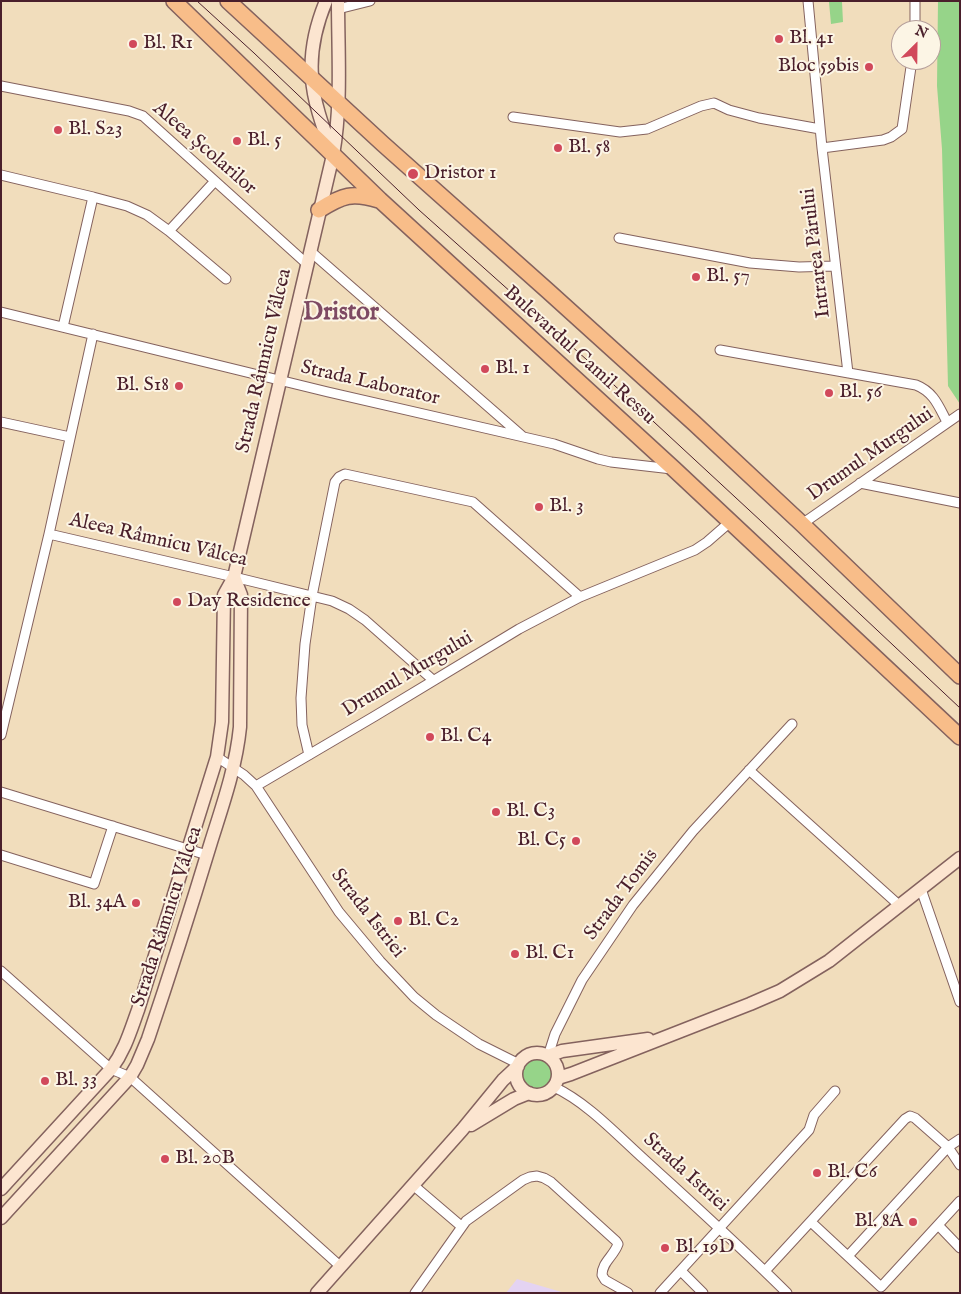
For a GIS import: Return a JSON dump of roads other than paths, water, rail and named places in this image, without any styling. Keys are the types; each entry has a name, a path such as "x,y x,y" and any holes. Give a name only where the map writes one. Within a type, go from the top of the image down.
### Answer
{"main road":[{"name":"Bulevardul Camil Ressu","path":"174,1 380,200 674,470 960,737"},
{"name":"Bulevardul Camil Ressu","path":"228,1 338,104 701,430 960,676"},
{"path":"320,210 346,196 365,196 380,200"}],"street":[{"path":"326,1 312,55 312,79 320,116 333,154"},
{"path":"338,5 370,1"},
{"name":"Intrarea Părului","path":"808,1 822,148 848,373"},
{"path":"915,1 915,20"},
{"name":"Strada Râmnicu Vâlcea","path":"1,1189 111,1069 120,1056 133,1024 217,757 222,722 224,594 234,577 337,132 340,75 338,5"},
{"path":"822,148 883,140 891,138 902,129 911,70"},
{"name":"Aleea Școlarilor","path":"1,86 143,116 215,181 308,258 394,325 524,438"},
{"path":"513,117 620,132 647,128 701,106 714,103 729,110 759,118 820,129"},
{"path":"1,175 127,206 147,215 226,279"},
{"path":"169,231 215,181"},
{"path":"64,327 93,197"},
{"path":"619,238 750,263 799,267 835,266"},
{"name":"Strada Laborator","path":"1,312 566,447 598,459 674,470"},
{"name":"Aleea Râmnicu Vâlcea","path":"93,334 49,534 332,601 349,609 365,620 434,680"},
{"path":"720,350 916,385 930,393 947,422"},
{"name":"Drumul Murgului","path":"802,524 960,414"},
{"path":"1,422 70,437"},
{"path":"309,755 302,725 301,698 305,644 312,596 335,482 339,477 345,474 473,502 580,597"},
{"path":"860,483 960,503"},
{"name":"Drumul Murgului","path":"256,786 519,628 580,597 695,550 730,522"},
{"path":"1,735 49,534"},
{"name":"Strada Râmnicu Vâlcea","path":"1,1218 130,1078 142,1056 207,855 234,768 238,748 240,727 241,595 234,577"},
{"name":"Strada Tomis","path":"548,1056 555,1034 582,980 633,905 693,831 792,724"},
{"name":"Strada Istriei","path":"217,757 244,775 256,786 339,912 380,961 414,997 436,1015 479,1044 518,1065"},
{"path":"749,770 900,906"},
{"path":"1,792 207,855"},
{"path":"1,855 94,884 113,826"},
{"path":"462,1130 514,1099 528,1093 540,1094 548,1092 556,1083 571,1074 780,991 829,961 960,858"},
{"path":"921,889 960,1002"},
{"path":"1,972 111,1069 130,1078 340,1266"},
{"path":"548,1056 562,1051 670,1035"},
{"path":"317,1293 524,1058 540,1053 548,1056 553,1060 558,1072 556,1083"},
{"path":"518,1065 516,1072 519,1084 528,1093"},
{"name":"Strada Istriei","path":"556,1083 608,1126 720,1228 787,1293"},
{"path":"660,1293 809,1130 814,1115 835,1092"},
{"path":"765,1271 905,1119 910,1116 915,1118 948,1147 960,1165"},
{"path":"848,1256 948,1147 960,1139"},
{"path":"415,1293 461,1226 517,1183 537,1176 551,1182 616,1241 618,1244 616,1249 604,1266 602,1275 605,1280 628,1293"},
{"path":"413,1185 461,1226"},
{"path":"810,1222 881,1287 960,1201"},
{"path":"938,1225 960,1248"},
{"path":"681,1271 703,1293"}],"tram line":[{"path":"197,1 419,210 587,360 960,708"}],"place":[{"name":"Bl. 41","path":"779,39"},
{"name":"Bl. R1","path":"133,44"},
{"name":"Bloc 59bis","path":"869,67"},
{"name":"Bl. S23","path":"58,130"},
{"name":"Bl. 5","path":"237,141"},
{"name":"Bl. 58","path":"558,148"},
{"name":"Dristor 1","path":"413,174"},
{"name":"Bl. 57","path":"696,277"},
{"name":"Bl. 1","path":"485,369"},
{"name":"Bl. S18","path":"179,386"},
{"name":"Bl. 56","path":"829,393"},
{"name":"Bl. 3","path":"539,507"},
{"name":"Day Residence","path":"177,602"},
{"name":"Bl. C4","path":"430,737"},
{"name":"Bl. C3","path":"496,812"},
{"name":"Bl. C5","path":"576,841"},
{"name":"Bl. 34A","path":"136,903"},
{"name":"Bl. C2","path":"398,921"},
{"name":"Bl. C1","path":"515,954"},
{"name":"Bl. 33","path":"45,1081"},
{"name":"Bl. 20B","path":"165,1159"},
{"name":"Bl. C6","path":"817,1173"},
{"name":"Bl. 8A","path":"913,1222"},
{"name":"Bl. 19D","path":"665,1248"}],"district":[{"name":"Dristor","path":"341,314"}]}
